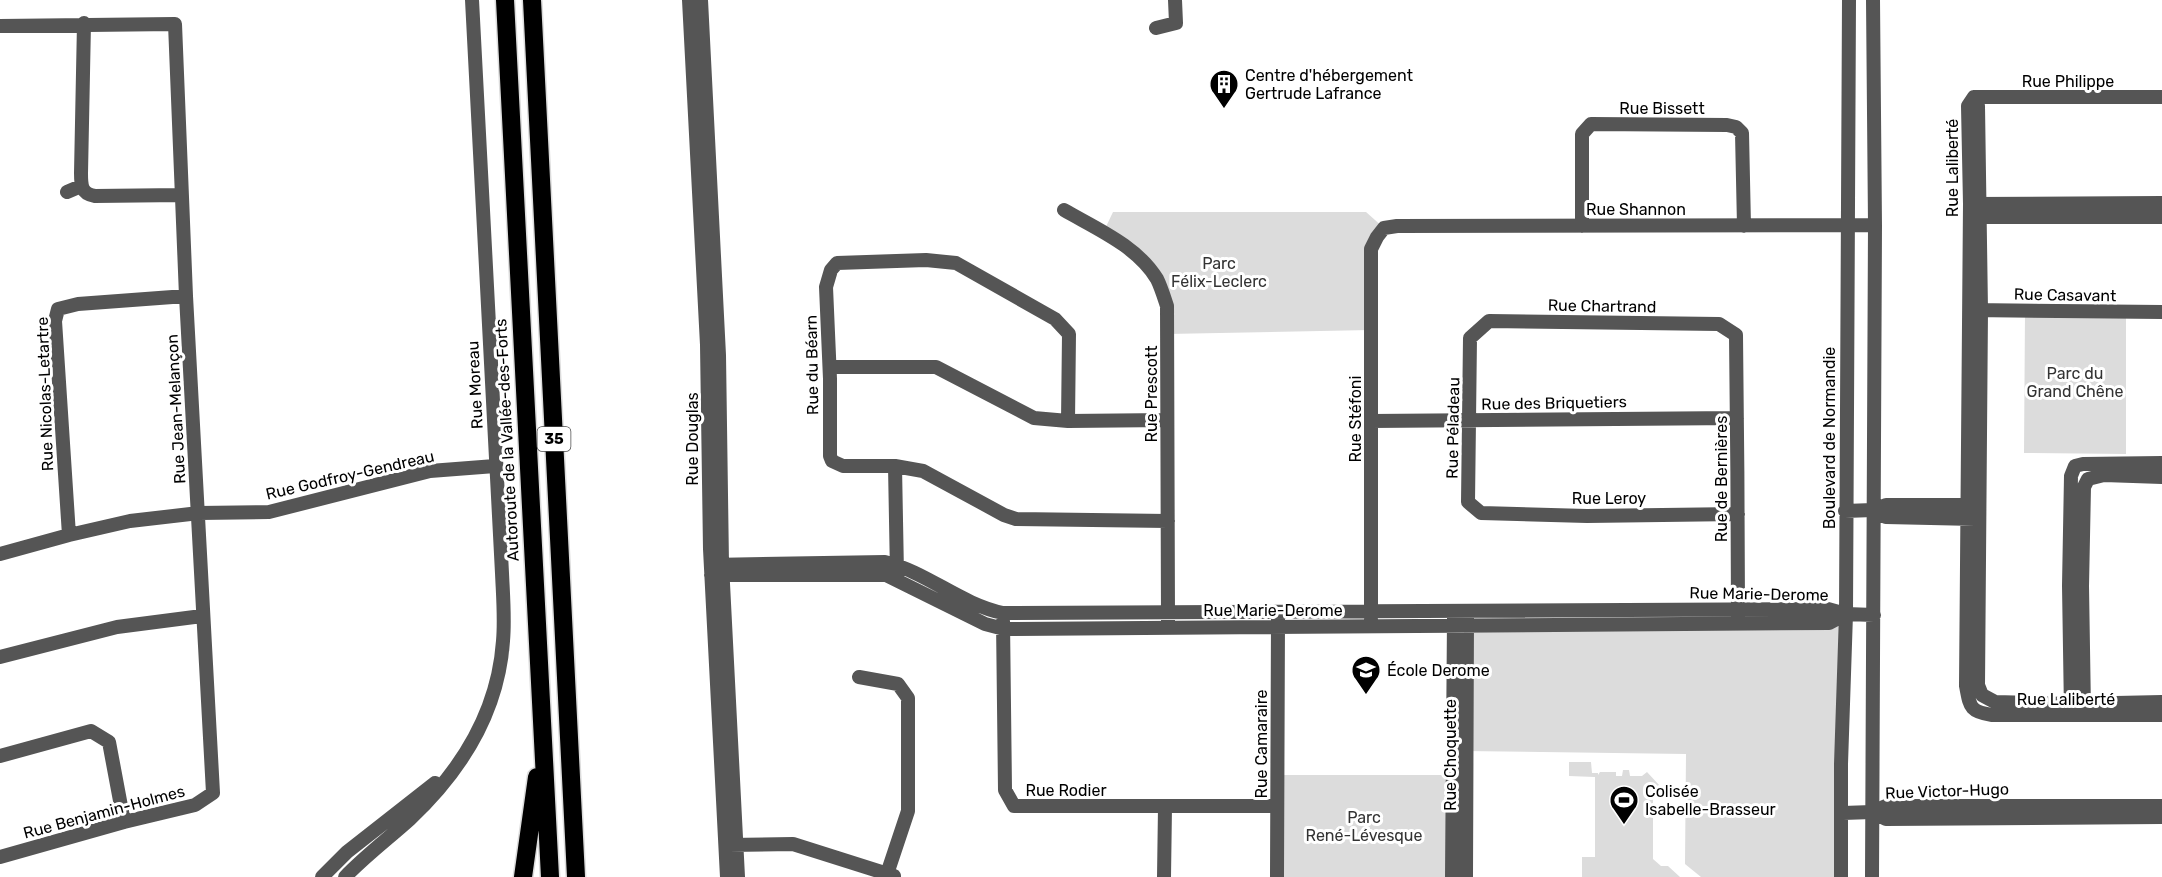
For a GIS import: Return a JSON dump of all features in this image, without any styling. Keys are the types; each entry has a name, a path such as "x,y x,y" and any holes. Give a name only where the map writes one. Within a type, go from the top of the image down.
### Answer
{"highway":[{"name":"Autoroute de la Vallée-des-Forts","path":"505,0 550,877"},
{"name":"35","path":"532,0 576,877"},
{"path":"523,877 542,734"}],"street":[{"name":"Rue Moreau","path":"345,877 411,818 461,760 477,735 490,705 497,683 503,648 504,619 472,0"},
{"name":"Rue Douglas","path":"689,0 731,844 728,877"},
{"name":"Rue Douglas","path":"701,0 719,355 717,570"},
{"path":"1156,28 1176,23 1175,0"},
{"name":"Boulevard de Normandie","path":"1842,877 1841,764 1846,614 1846,225 1849,0"},
{"path":"1872,877 1875,225 1873,0"},
{"path":"0,26 84,23 81,186 84,191 95,196 181,195"},
{"name":"Rue Jean-Melançon","path":"84,23 175,24 181,195 213,792"},
{"name":"Rue Philippe","path":"1974,97 2162,97"},
{"name":"Rue Laliberté","path":"1974,97 1978,106 1973,512 1966,686 1972,708 1978,713 1992,715 2162,702"},
{"name":"Rue Bissett","path":"1582,226 1582,134 1591,124 1727,125 1736,127 1742,133 1744,226"},
{"path":"67,192 81,186"},
{"path":"2078,211 2162,203"},
{"name":"Rue Prescott","path":"1064,210 1122,243 1141,259 1157,280 1167,306 1167,627"},
{"path":"1975,211 2078,211 2162,217"},
{"name":"Rue Shannon","path":"1397,226 1875,225"},
{"name":"Rue Stéfoni","path":"1371,626 1371,249 1384,228 1397,226"},
{"name":"Rue du Béarn","path":"1068,421 1069,334 1055,319 957,263 926,260 837,264 831,270 825,287 830,366 830,456 832,461 843,466 895,466 923,471 1004,515 1016,519 1168,521"},
{"name":"Rue Nicolas-Letartre","path":"69,535 56,321 58,309 78,304 186,296"},
{"name":"Rue Casavant","path":"1974,310 2162,312"},
{"name":"Rue Chartrand","path":"1470,338 1489,321 1719,324 1736,334"},
{"name":"Rue de Bernières","path":"1736,334 1738,616"},
{"name":"Rue Péladeau","path":"1470,338 1468,502 1481,513"},
{"path":"830,366 936,367 1034,418 1068,421 1167,420"},
{"name":"Rue des Briquetiers","path":"1371,422 1737,418"},
{"path":"2075,466 2162,463"},
{"name":"Rue Godfroy-Gendreau","path":"0,554 130,521 199,513 269,512 430,471 495,466"},
{"path":"895,466 897,572"},
{"path":"2075,466 2088,479"},
{"path":"2075,466 2071,476 2077,709"},
{"path":"2088,479 2104,476 2162,477"},
{"path":"2075,586 2084,487 2088,479"},
{"path":"1845,511 1874,510 1886,505 1973,512"},
{"name":"Rue Laliberté","path":"1973,512 1978,685 1982,695 1995,702 2162,715"},
{"name":"Rue Leroy","path":"1481,513 1587,516 1738,514"},
{"name":"Rue Marie-Derome","path":"717,570 886,575 912,570 982,609 1003,613 1461,611 1738,616"},
{"name":"Rue Marie-Derome","path":"897,572 985,624 1004,628 1460,625 1738,616 1828,609 1846,614 1874,615"},
{"name":"Rue Choquette","path":"1461,611 1460,826 1466,877"},
{"name":"Rue Camaraire","path":"1277,877 1278,612"},
{"name":"Rue Rodier","path":"1003,613 1005,790 1014,806 1278,806"},
{"path":"0,657 117,627 202,616"},
{"path":"731,844 793,844 892,876 908,811 908,698 898,684 859,677"},
{"path":"1972,708 1982,695"},
{"path":"0,756 91,731 109,742 124,822"},
{"name":"Rue Moreau","path":"322,877 346,852 461,760"},
{"name":"Rue Benjamin-Holmes","path":"0,857 124,822 195,805 205,800 213,792"},
{"name":"Rue Victor-Hugo","path":"1843,813 1872,812 1886,806 2162,817"},
{"name":"Rue Victor-Hugo","path":"2024,812 2162,806"},
{"path":"1164,877 1165,807"},
{"name":"Rue Choquette","path":"1452,877 1460,826"},
{"name":"Rue Douglas","path":"731,844 738,877"}],"green space":[{"name":"Parc Félix-Leclerc","path":"1113,212 1366,212 1384,228 1377,237 1371,330 1167,334 1157,280 1103,233"},
{"name":"Parc du Grand Chêne","path":"2025,312 2126,312 2126,454 2024,453"},
{"path":"1844,611 1845,877 1701,877 1685,864 1686,754 1463,751 1464,618"},
{"name":"Colisée Isabelle-Brasseur","path":"1569,762 1591,762 1592,773 1598,773 1598,775 1600,772 1616,772 1616,776 1622,776 1623,770 1629,770 1630,776 1642,776 1647,772 1660,786 1653,794 1653,859 1661,866 1668,866 1680,877 1582,877 1582,857 1595,857 1595,777 1569,776"},
{"name":"Parc René-Lévesque","path":"1277,775 1451,775 1450,877 1277,877"}],"place":[{"name":"Centre d'hébergement Gertrude Lafrance","path":"1224,110"},
{"name":"École Derome","path":"1366,696"},
{"name":"Colisée Isabelle-Brasseur","path":"1624,826"}]}
